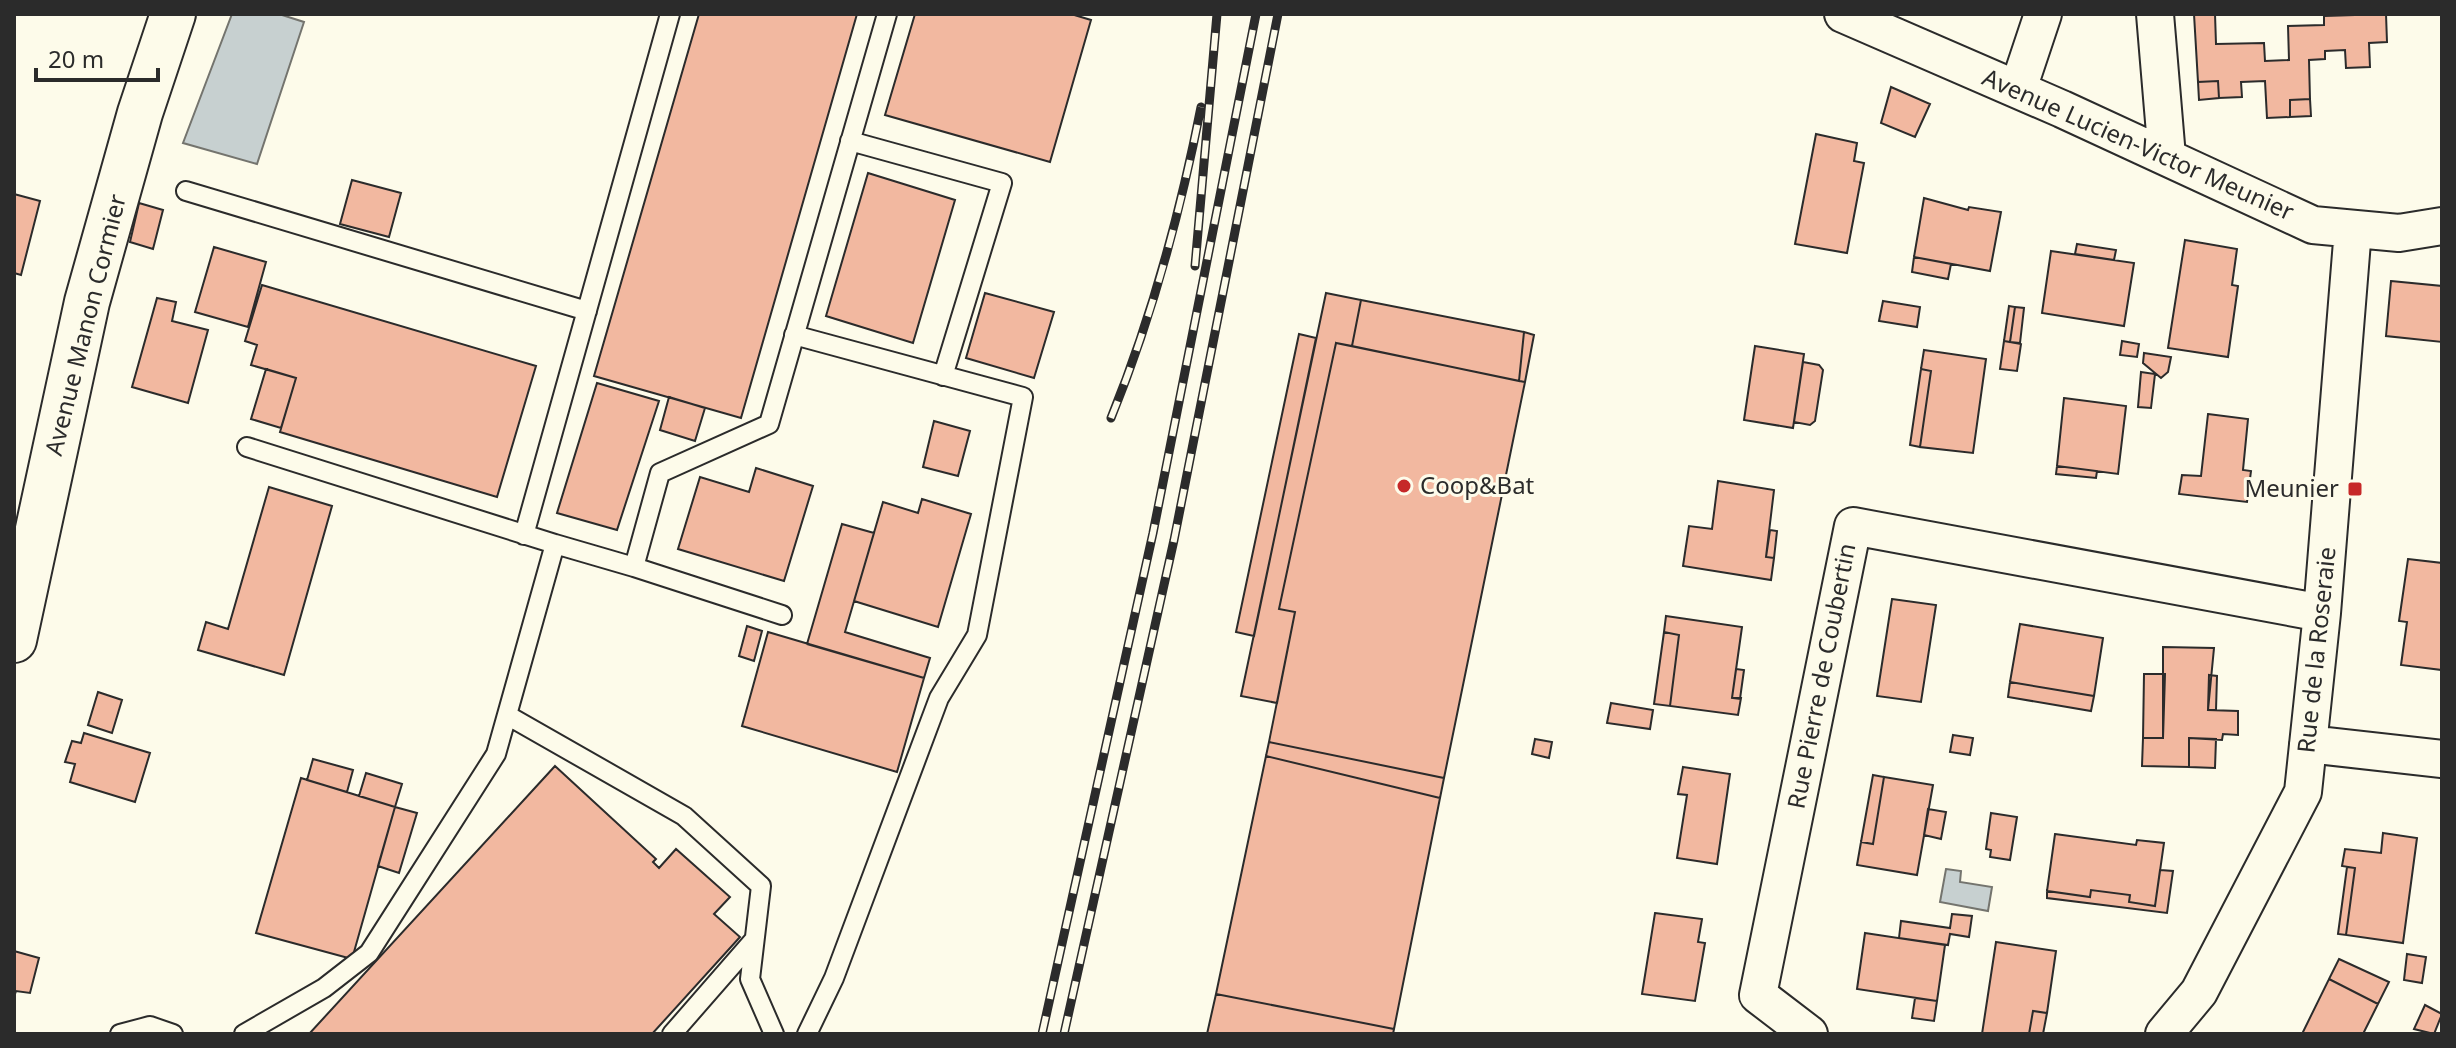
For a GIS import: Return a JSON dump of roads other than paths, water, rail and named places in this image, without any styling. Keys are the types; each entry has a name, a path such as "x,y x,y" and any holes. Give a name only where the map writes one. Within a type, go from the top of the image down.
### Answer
{"street":[{"name":"Avenue Manon Cormier","path":"14,640 87,302 140,113 173,14"},
{"name":"Avenue Lucien-Victor Meunier","path":"1843,14 2018,89 2313,225 2399,233 2442,226"},
{"path":"2018,89 2043,14"},
{"path":"2155,14 2167,157"},
{"name":"Rue de la Roseraie","path":"2164,1034 2199,992 2303,792 2322,613 2353,229"},
{"name":"Rue Pierre de Coubertin","path":"1809,1034 1758,995 1853,526 2322,613"},
{"path":"2308,744 2442,759"}],"lane":[{"path":"524,535 670,14"},
{"path":"634,567 660,473 769,424 887,14"},
{"path":"850,141 1002,183 943,376"},
{"path":"186,191 587,311"},
{"path":"794,335 1023,397 977,635 939,698 834,978 807,1034"},
{"path":"247,447 782,615"},
{"path":"244,1034 324,988 369,953 496,754 555,544"},
{"path":"507,715 684,816 761,886 750,979 774,1034"},
{"path":"672,1034 755,940"},
{"path":"120,1034 150,1026 173,1034"}],"railway":[{"path":"1195,266 1217,14"},
{"path":"1042,1034 1153,533 1256,14"},
{"path":"1064,1034 1174,540 1278,14"},
{"path":"1111,418 1164,265 1201,107"}],"place":[{"name":"Coop&Bat","path":"1404,486"},
{"name":"Meunier","path":"2355,489"}]}
